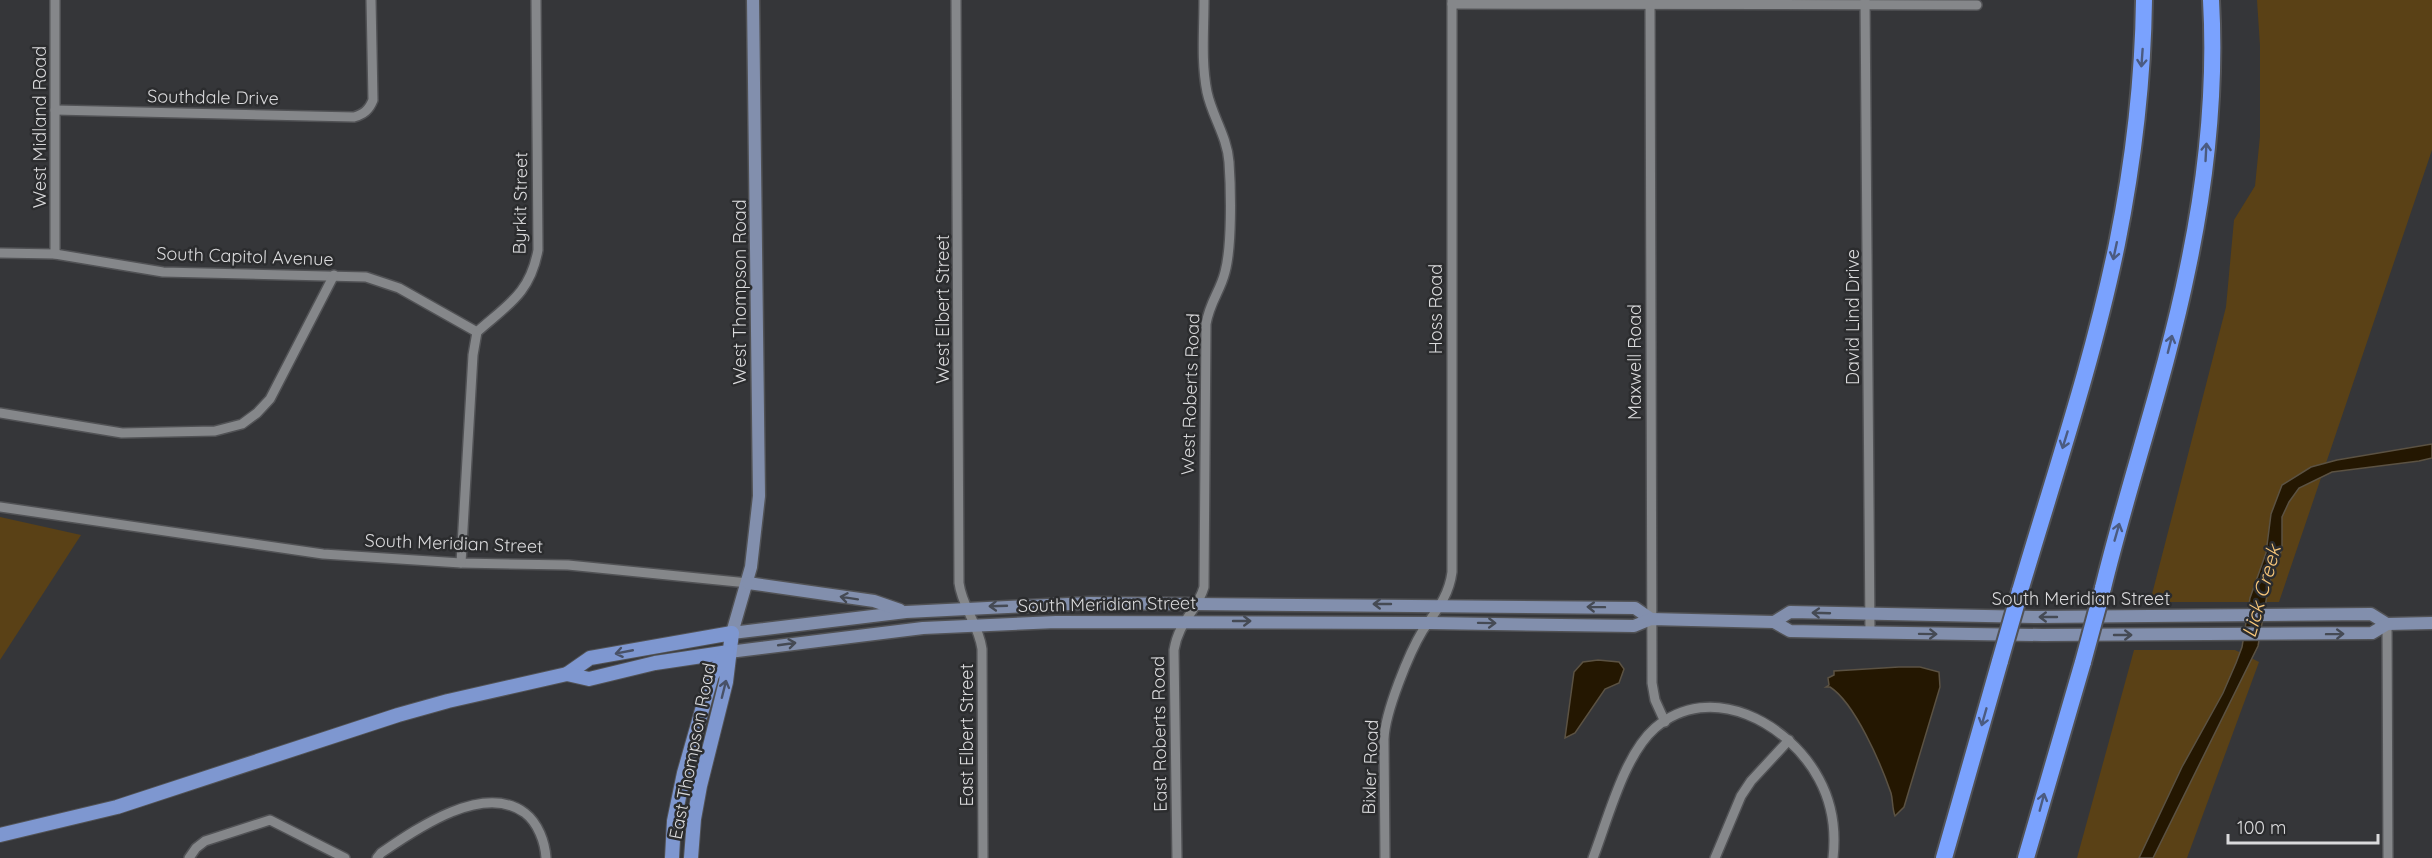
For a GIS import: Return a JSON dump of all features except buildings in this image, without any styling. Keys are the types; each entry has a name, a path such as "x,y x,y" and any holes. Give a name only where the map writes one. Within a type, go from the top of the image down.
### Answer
{"highway":[{"path":"1944,858 2091,349 2117,246 2138,112 2144,0"},
{"path":"2026,858 2083,662 2160,380 2188,267 2205,170 2213,28 2211,0"}],"main road":[{"name":"West Thompson Road","path":"748,583 759,496 753,0"},
{"name":"South Meridian Street","path":"748,583 874,601 906,612"},
{"name":"East Thompson Road","path":"691,858 694,819 711,736 726,682 732,633 748,583"},
{"name":"South Meridian Street","path":"567,674 589,679 655,663 870,633 971,616 1090,603 1198,603 1634,626 1651,619 1774,622 1791,631 1870,633 2280,635 2372,633 2387,624 2432,623"},
{"name":"South Meridian Street","path":"0,835 117,807 398,715 448,701 567,674 590,658 732,633 906,612 971,616 1186,617 1435,614 1635,608 1651,619"},
{"name":"South Meridian Street","path":"1774,622 1790,612 2222,616 2371,614 2387,624"},
{"name":"East Thompson Road","path":"672,858 674,821 684,773 712,675 729,652"}],"street":[{"name":"West Midland Road","path":"55,0 55,254"},
{"name":"Southdale Drive","path":"55,111 354,117 368,110 373,100 371,0"},
{"name":"Byrkit Street","path":"477,332 524,290 537,257 536,0"},
{"name":"West Elbert Street","path":"956,0 959,583 971,616"},
{"name":"West Roberts Road","path":"1198,603 1203,587 1206,324 1210,305 1226,271 1229,247 1229,164 1227,145 1211,106 1204,79 1204,0"},
{"path":"1452,2 1865,2 1977,5"},
{"name":"Hoss Road","path":"1435,614 1449,590 1452,572 1452,2"},
{"name":"Maxwell Road","path":"1650,2 1652,683 1655,700 1665,722"},
{"name":"David Lind Drive","path":"1865,2 1870,633"},
{"name":"South Capitol Avenue","path":"0,253 55,254 163,272 366,277 395,285 477,332"},
{"path":"0,413 130,434 215,431 238,426 257,413 270,399 334,275"},
{"path":"461,563 473,355 477,332"},
{"name":"South Meridian Street","path":"0,507 295,552 461,563 589,567 748,583"},
{"path":"1186,617 1198,603"},
{"name":"Bixler Road","path":"1385,858 1384,739 1386,719 1418,640 1435,614"},
{"name":"East Elbert Street","path":"971,616 982,649 983,858"},
{"name":"East Roberts Road","path":"1177,858 1174,650 1176,639 1186,617"},
{"path":"2387,624 2388,858"},
{"path":"1593,858 1632,758 1643,740 1665,722 1694,710 1723,708 1759,719 1789,740 1812,767 1825,792 1833,826 1833,858"},
{"path":"1715,858 1741,796 1751,781 1789,740"},
{"path":"377,858 428,822 486,802 504,803 522,811 532,820 541,837 546,858"},
{"path":"189,858 196,848 205,842 270,820 345,858"}],"shaded area":[{"path":"2257,0 2432,0 2432,150 2279,602 2150,602 2226,307 2234,220 2255,186 2260,136 2260,46"},
{"path":"0,517 81,535 0,660"},
{"path":"2134,650 2235,650 2259,662 2187,858 2077,858"}],"water":[{"name":"Lick Creek","path":"2432,444 2432,458 2332,472 2299,488 2289,502 2282,517 2282,549 2269,584 2258,646 2153,858 2139,858 2182,767 2223,693 2236,663 2242,647 2250,598 2266,553 2271,514 2282,485 2311,467 2337,460"},
{"path":"1598,660 1619,662 1624,669 1619,683 1605,689 1575,733 1565,738 1574,672 1583,662"},
{"path":"1920,667 1939,672 1940,687 1904,807 1895,816 1891,793 1881,766 1858,720 1839,695 1830,687 1826,687 1829,685 1828,678 1834,675 1834,671"}]}
